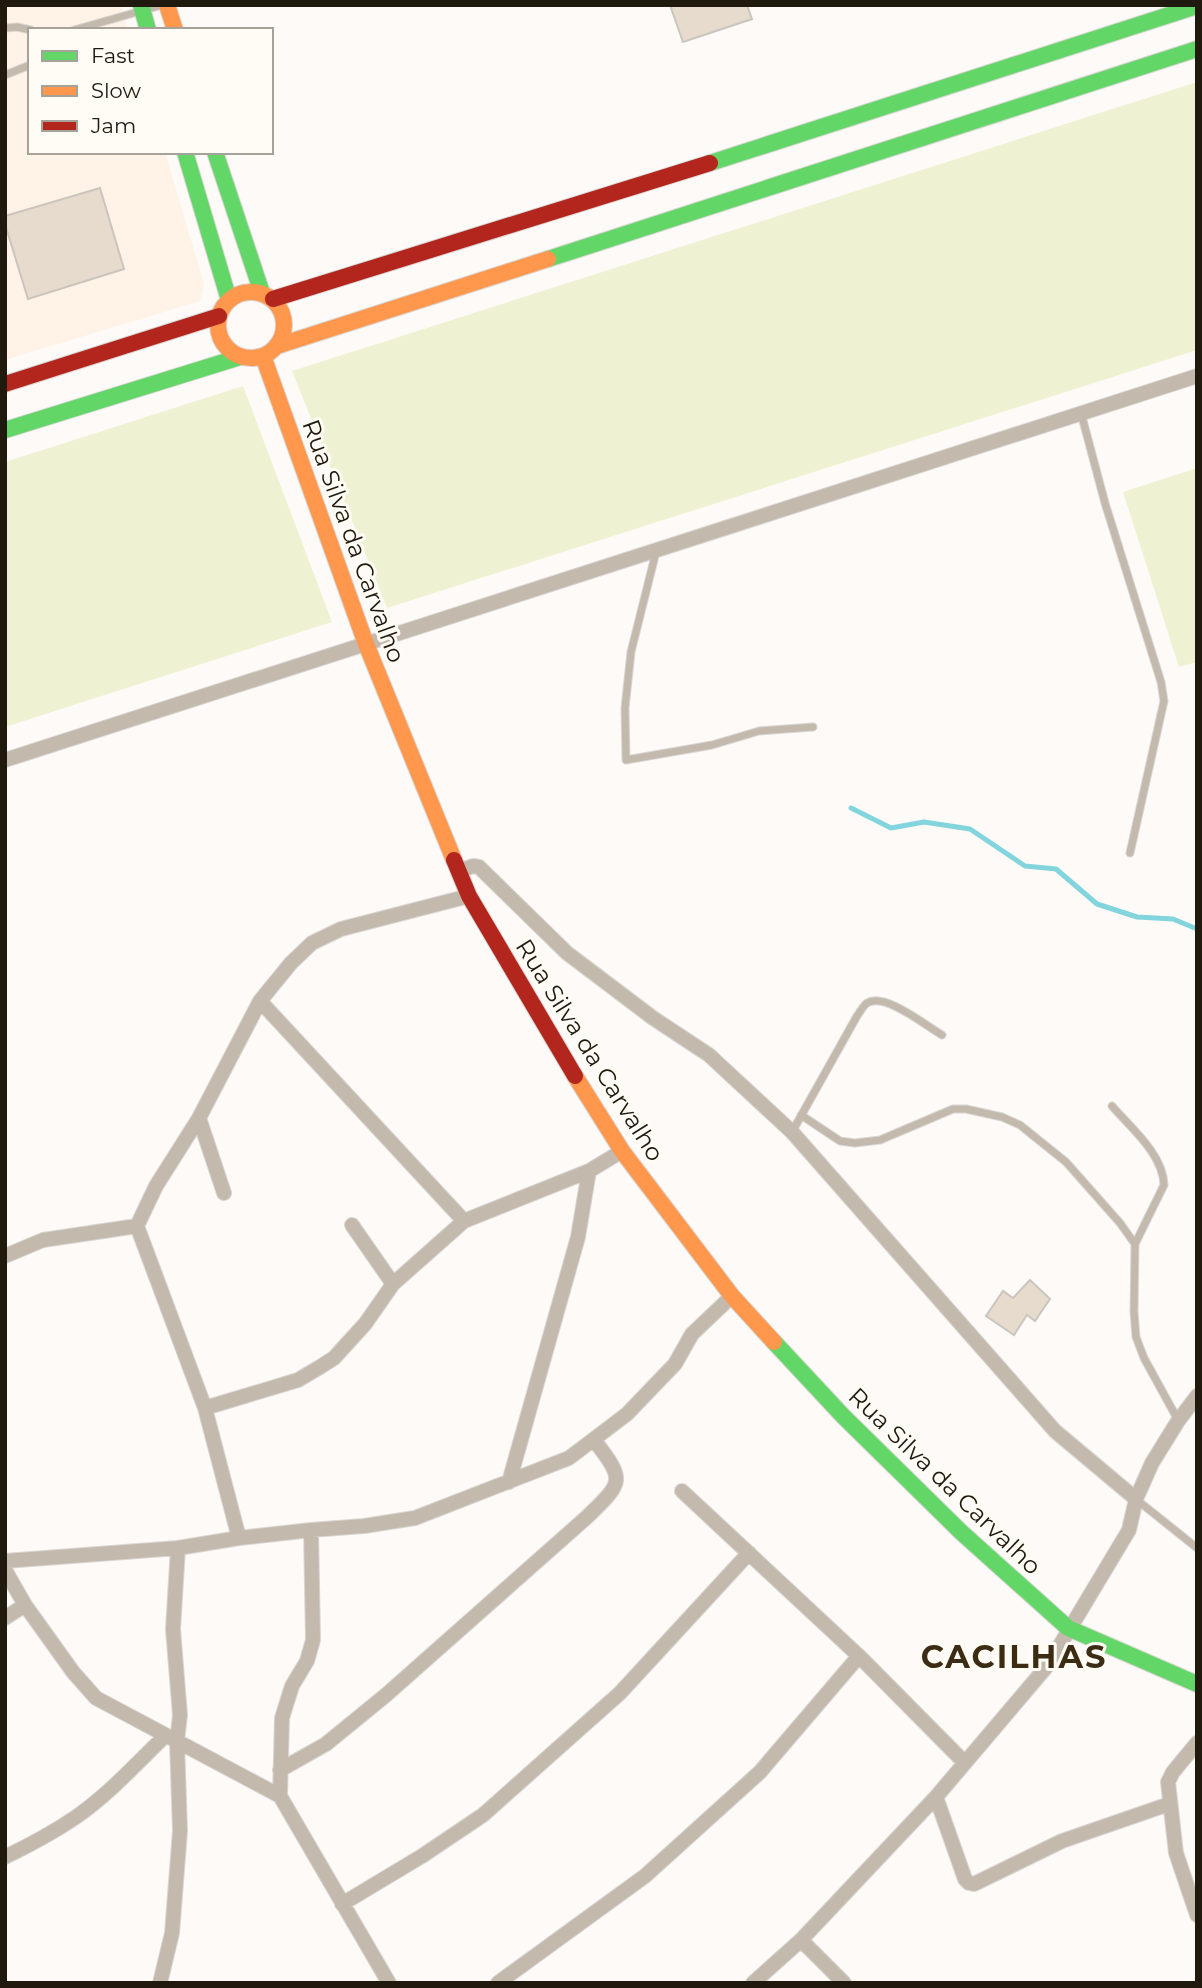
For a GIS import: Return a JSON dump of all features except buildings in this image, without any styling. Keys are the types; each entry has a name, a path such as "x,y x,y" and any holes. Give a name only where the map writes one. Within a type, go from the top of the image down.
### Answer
{"main road":[{"path":"164,5 174,28"},
{"path":"1197,6 697,168 267,296 248,291 229,300 219,316 220,338 230,351 240,357 248,359 263,356 277,346 1197,49"},
{"path":"142,8 147,28"},
{"path":"186,154 229,300"},
{"path":"216,154 267,296 280,308 284,319 283,336 277,346"},
{"path":"5,384 219,316"},
{"name":"Rua Silva da Carvalho","path":"263,356 366,643 469,896 584,1092 622,1151 732,1296 862,1436 961,1532 1068,1628 1197,1684"},
{"path":"5,430 240,357"}],"street":[{"path":"5,760 1197,376"},
{"path":"460,871 473,866 479,867 567,953 653,1018 709,1055 792,1132 1055,1431 1136,1499"},
{"path":"239,1538 205,1408 137,1226 156,1186 199,1118 260,1001 291,963 312,943 341,929 469,896"},
{"path":"260,1001 464,1221"},
{"path":"199,1118 224,1194"},
{"path":"205,1408 298,1380 320,1367 334,1358 365,1324 393,1284 464,1221 589,1171 622,1151"},
{"path":"509,1482 578,1237 589,1171"},
{"path":"352,1225 393,1284"},
{"path":"5,1256 43,1240 137,1226"},
{"path":"5,1561 178,1548 239,1538 364,1527 415,1518 569,1458 637,1404 675,1364 692,1334 732,1296"},
{"path":"753,1983 801,1940 936,1797 1048,1665 1129,1530 1136,1499 1152,1463 1197,1396"},
{"path":"280,1770 326,1744 386,1695 614,1491 618,1480 615,1470 594,1440"},
{"path":"682,1491 859,1656 965,1763"},
{"path":"311,1530 313,1640 307,1661 292,1686 282,1718 280,1796 389,1983"},
{"path":"160,1983 172,1933 180,1831 171,1739 180,1715 173,1629 178,1548"},
{"path":"342,1904 422,1856 483,1815 620,1693 749,1553"},
{"path":"5,1570 25,1605 73,1672 96,1698 280,1796"},
{"path":"5,1618 25,1605"},
{"path":"498,1983 654,1868 760,1772 859,1656"},
{"path":"5,1857 38,1841 77,1816 171,1739"},
{"path":"1196,1746 1173,1772 1168,1782 1176,1853 1197,1915"},
{"path":"936,1797 965,1879 974,1884 1062,1841 1169,1804"},
{"path":"801,1940 844,1983"}],"lane":[{"path":"80,28 142,8 164,5"},
{"path":"5,28 28,29"},
{"path":"5,75 28,66"},
{"path":"1081,412 1105,503 1161,682 1164,701 1130,853"},
{"path":"656,552 631,652 625,708 626,760 712,745 759,731 813,727"},
{"path":"792,1132 866,1004 874,1001 888,1002 942,1035"},
{"path":"1112,1106 1158,1161 1164,1174 1164,1185 1135,1244 1136,1336 1144,1358 1178,1421"},
{"path":"801,1115 840,1141 855,1143 880,1140 953,1109 1002,1117 1020,1125 1066,1162 1135,1244"},
{"path":"1136,1499 1197,1548"}],"shaded area":[{"path":"5,5 121,5 127,28 28,28 28,154 166,154 204,284 200,301 5,360"}],"green space":[{"path":"1197,82 1197,350 387,608 292,371"},
{"path":"243,386 332,622 5,727 5,462"},
{"path":"1197,468 1197,662 1179,667 1123,492"}],"waterway":[{"path":"851,808 891,828 924,822 970,829 1025,866 1056,869 1097,904 1137,917 1173,919 1197,929"}],"traffic: fast":[{"path":"141,5 147,28"},
{"path":"710,163 1197,6"},
{"path":"548,259 1197,49"},
{"path":"186,154 229,300"},
{"path":"216,154 262,293"},
{"path":"5,430 240,357"},
{"path":"774,1342 843,1416 961,1532 1068,1628 1197,1684"}],"traffic: slow":[{"path":"167,5 174,28"},
{"path":"277,346 548,259"},
{"path":"244,292 258,292 270,297 279,306 284,325 282,338 275,349 258,358 244,358 232,353 223,344 218,332 218,318 223,306 232,297 244,292"},
{"path":"263,356 366,644 454,860"},
{"path":"575,1076 622,1151 732,1296 774,1342"}],"traffic: jam":[{"path":"273,299 710,163"},
{"path":"5,384 219,316"},
{"path":"454,860 469,896 575,1076"}],"district":[{"name":"CACILHAS","path":"1014,1656"}]}
